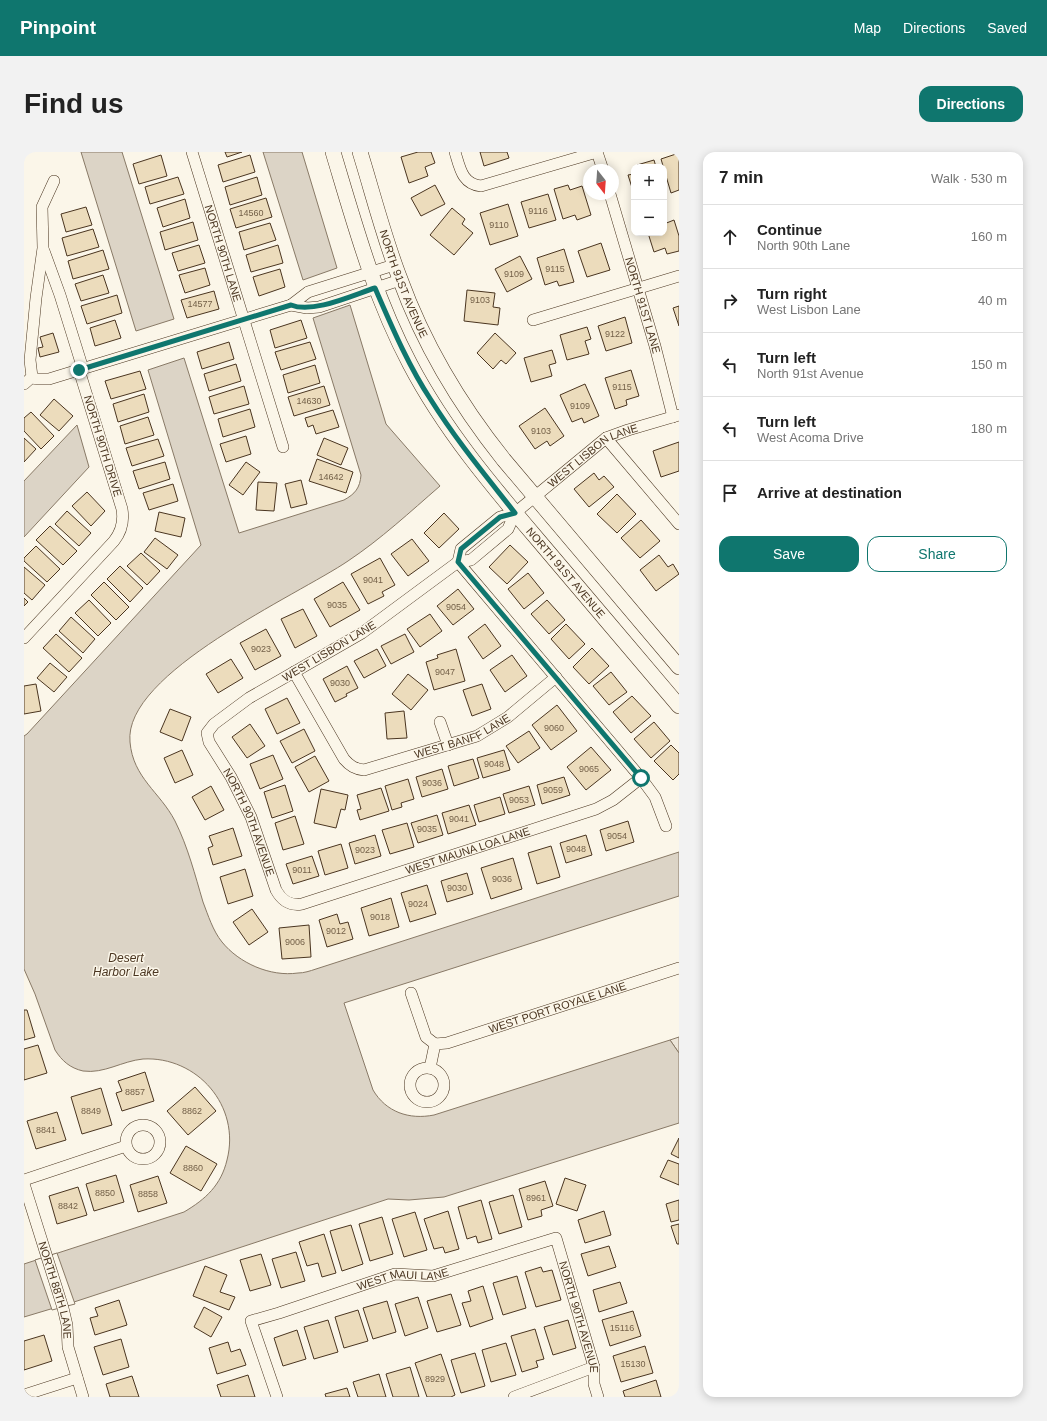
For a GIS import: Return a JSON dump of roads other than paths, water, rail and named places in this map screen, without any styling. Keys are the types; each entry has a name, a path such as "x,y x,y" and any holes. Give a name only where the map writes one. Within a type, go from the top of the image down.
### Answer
{"main road":[{"name":"NORTH 91ST AVENUE","path":"333,152 375,288 400,346 431,401 458,441 515,513 679,706"},
{"name":"NORTH 91ST AVENUE","path":"360,152 394,265 423,334 454,390 491,443 679,667"}],"street":[{"name":"NORTH 90TH LANE","path":"192,152 283,447"},
{"path":"455,152 460,171 466,180 470,184 481,186 486,186 597,152 601,164"},
{"name":"NORTH 90TH DRIVE","path":"28,380 36,298 43,248 42,207 54,181"},
{"name":"NORTH 91ST LANE","path":"612,200 676,416"},
{"name":"NORTH 90TH DRIVE","path":"24,638 114,541 123,523 122,509 60,295 43,248"},
{"path":"28,380 49,379 244,320 291,305 308,292 394,265"},
{"path":"533,320 679,276"},
{"path":"291,305 307,308 329,303 400,280"},
{"path":"323,287 329,303"},
{"name":"WEST LISBON LANE","path":"209,742 207,733 214,724 249,698 362,633 458,562 471,560 508,529 515,513 606,438 676,416"},
{"path":"606,438 679,524"},
{"path":"458,562 641,778 655,797 666,826"},
{"name":"WEST BANFF LANE","path":"294,672 344,759 350,766 356,769 364,770 372,769 477,736 508,717 556,677"},
{"path":"440,722 448,745"},
{"name":"NORTH 90TH AVENUE","path":"209,742 230,777 251,817 276,890 286,902"},
{"name":"WEST MAUNA LOA LANE","path":"286,902 292,904 302,904 596,809 613,800 641,778"},
{"name":"WEST PORT ROYALE LANE","path":"435,1044 447,1043 679,968"},
{"path":"411,993 426,1037 435,1044 430,1068"},
{"path":"24,1180 126,1146"},
{"name":"NORTH 88TH LANE","path":"24,1184 63,1308 67,1325 68,1347 83,1397"},
{"name":"NORTH 90TH AVENUE","path":"556,1238 594,1367 594,1384 598,1397"},
{"name":"WEST MAUI LANE","path":"277,1397 251,1321 395,1274 433,1276 556,1238"},
{"path":"514,1397 594,1367"},
{"path":"24,1395 77,1378"}],"water":[{"path":"81,152 122,152 174,319 136,331"},
{"path":"263,152 302,152 337,268 303,280"},
{"name":"Desert Harbor Lake","path":"350,305 386,424 440,486 360,553 324,576 218,638 183,663 154,689 135,716 130,742 132,755 136,765 148,784 169,811 180,831 203,902 213,928 219,938 229,950 246,962 256,967 277,973 287,974 309,971 679,852 679,896 344,1003 373,1090 384,1104 399,1113 416,1116 434,1115 670,1040 679,1053 679,1123 444,1197 409,1200 388,1199 24,1317 24,1264 184,1212 199,1202 217,1184 227,1160 230,1140 227,1121 221,1104 210,1088 197,1075 181,1066 163,1060 143,1059 98,1071 83,1071 67,1064 60,1058 55,1050 35,994 24,969 24,736 201,545 148,370 184,358 239,533 344,500 356,490 361,475 313,318"},
{"path":"77,425 89,467 24,537 24,481"}]}
